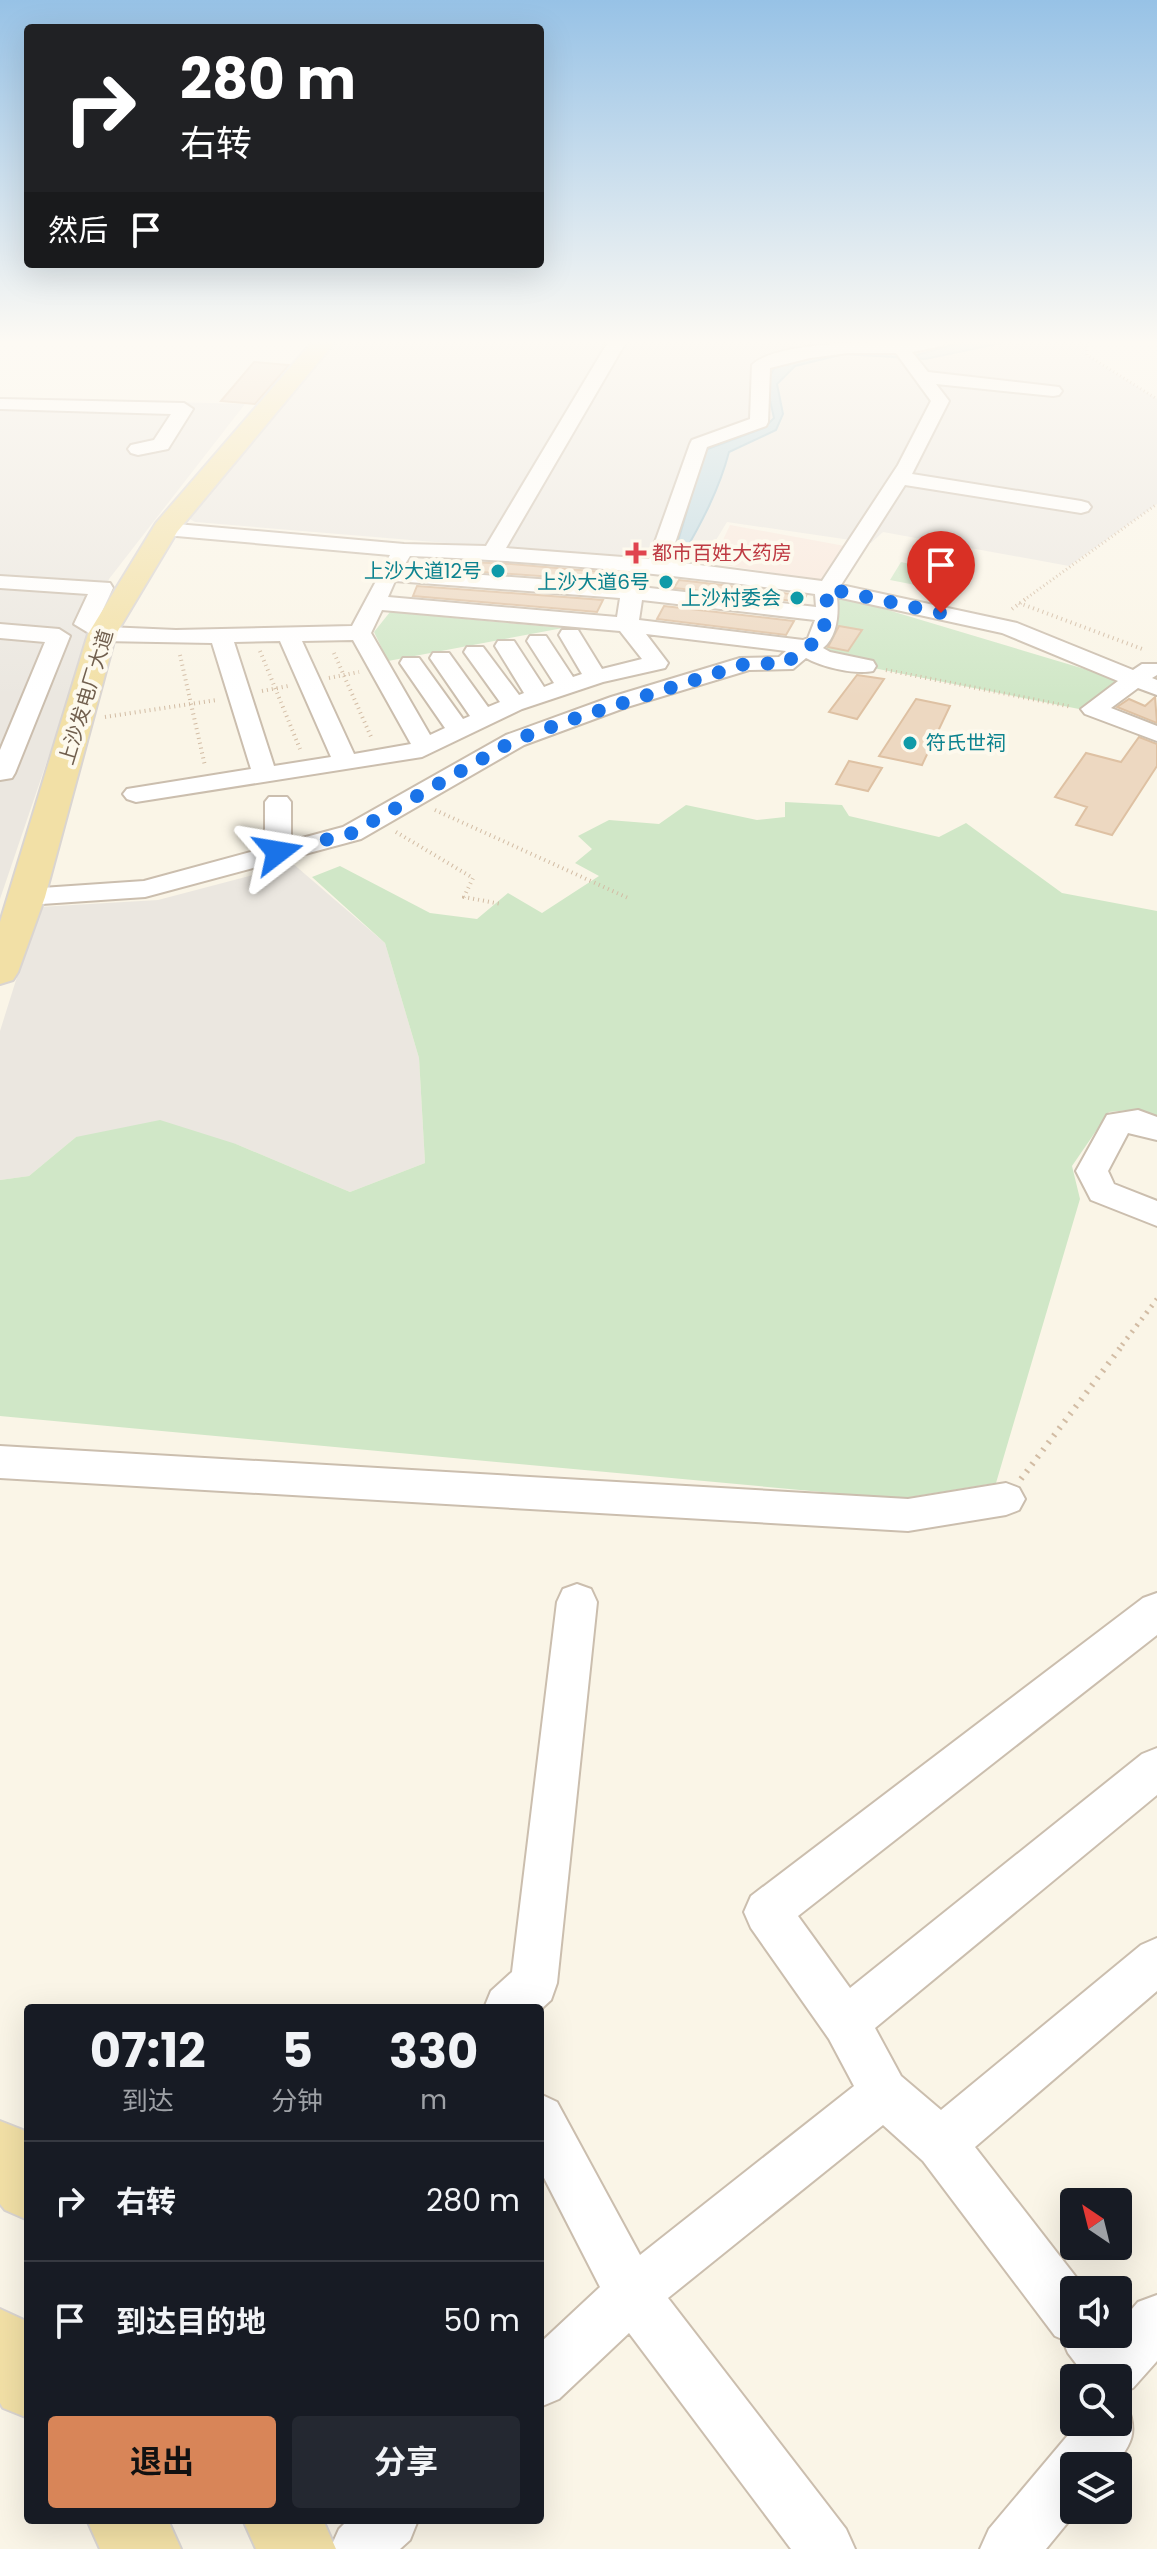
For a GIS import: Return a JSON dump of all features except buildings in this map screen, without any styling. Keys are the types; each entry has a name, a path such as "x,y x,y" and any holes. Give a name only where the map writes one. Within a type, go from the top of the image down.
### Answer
{"main road":[{"name":"上沙发电厂大道","path":"0,972 27,897 102,634 165,529 220,461"},
{"path":"0,2153 24,2182"},
{"path":"0,2344 24,2377"},
{"path":"127,2524 144,2549"},
{"path":"283,2524 299,2549"}],"street":[{"path":"493,553 547,461"},
{"path":"657,566 693,461"},
{"path":"27,897 145,889 352,833 515,740 619,702 748,663 785,664 805,647 818,642 828,615 826,592 908,461"},
{"path":"899,478 1081,507"},
{"path":"165,529 404,550 493,553 657,566 830,589 997,626 1157,688"},
{"path":"360,633 377,603 388,574 404,550"},
{"path":"388,574 632,592 828,615"},
{"path":"0,582 102,588 85,624 102,634 176,637 360,633"},
{"path":"0,615 23,583"},
{"path":"136,794 413,752 514,704 596,677 615,649 657,663 627,625 632,592"},
{"path":"377,603 627,625 805,647 823,658 865,666"},
{"path":"0,631 59,636 1,776"},
{"path":"360,633 425,747"},
{"path":"288,635 346,763"},
{"path":"570,635 596,677"},
{"path":"221,636 265,775"},
{"path":"538,641 568,686"},
{"path":"506,646 538,696"},
{"path":"475,652 514,704"},
{"path":"441,658 483,718"},
{"path":"411,663 458,729"},
{"path":"1093,709 1157,665"},
{"path":"1093,709 1157,734"},
{"path":"278,802 278,852"},
{"path":"1157,1129 1138,1121 1118,1123 1092,1171 1102,1192 1157,1214"},
{"path":"0,1462 908,1515 1006,1499"},
{"path":"512,2004 534,1983 577,1602"},
{"path":"1060,2299 941,2143 884,2093 846,2022 767,1912 1157,1611"},
{"path":"846,2022 1157,1768"},
{"path":"941,2143 1157,1961"},
{"path":"544,2376 632,2294 884,2093"},
{"path":"544,2127 632,2294 826,2549"},
{"path":"1104,2360 1157,2321"},
{"path":"1090,2452 1103,2436"},
{"path":"1009,2549 1060,2487"},
{"path":"359,2549 386,2524"}],"path":[{"path":"997,626 1019,603 1157,504"},
{"path":"1019,603 1157,655"},
{"path":"326,634 380,758"},
{"path":"254,635 307,769"},
{"path":"176,637 209,783"},
{"path":"865,666 1093,709"},
{"path":"412,800 628,898"},
{"path":"379,820 473,878 464,897 501,904"},
{"path":"1006,1499 1157,1299"}],"shaded area":[{"path":"0,461 201,461 109,579 0,899"},
{"path":"236,461 1157,461 1157,504 1069,566 883,532 871,543 727,522 702,563 686,563 195,522 188,518"},
{"path":"730,525 845,546 823,581 712,563"},
{"path":"291,862 385,943 419,1058 425,1163 350,1192 236,1144 76,1137 29,1176 0,1180 0,1031 39,907 158,900 283,867"}],"green space":[{"path":"901,562 972,577 961,594 890,580"},
{"path":"831,593 1128,682 1093,709 1079,709 823,658 818,641"},
{"path":"390,612 563,628 388,661 374,632"},
{"path":"785,802 842,805 849,816 939,837 966,823 1062,893 1157,911 1157,1122 1129,1110 1109,1112 1072,1166 1080,1199 996,1483 898,1499 0,1416 0,1180 29,1176 76,1137 160,1120 236,1144 350,1192 425,1163 419,1058 385,943 312,877 340,866 430,913 477,919 508,893 542,913 599,876 575,863 592,849 578,836 609,820 659,824 686,805 757,820 785,817"}],"water":[{"path":"702,461 726,461 696,532 681,558 673,558"}],"place":[{"name":"都市百姓大药房","path":"636,553"},
{"name":"上沙大道12号","path":"498,571"},
{"name":"上沙大道6号","path":"666,582"},
{"name":"上沙村委会","path":"797,598"},
{"name":"符氏世祠","path":"910,743"}],"route":[{"path":"278,852 352,833 515,740 619,702 748,663 785,664 805,647 818,642 828,615 826,592 830,589 941,613"}]}
